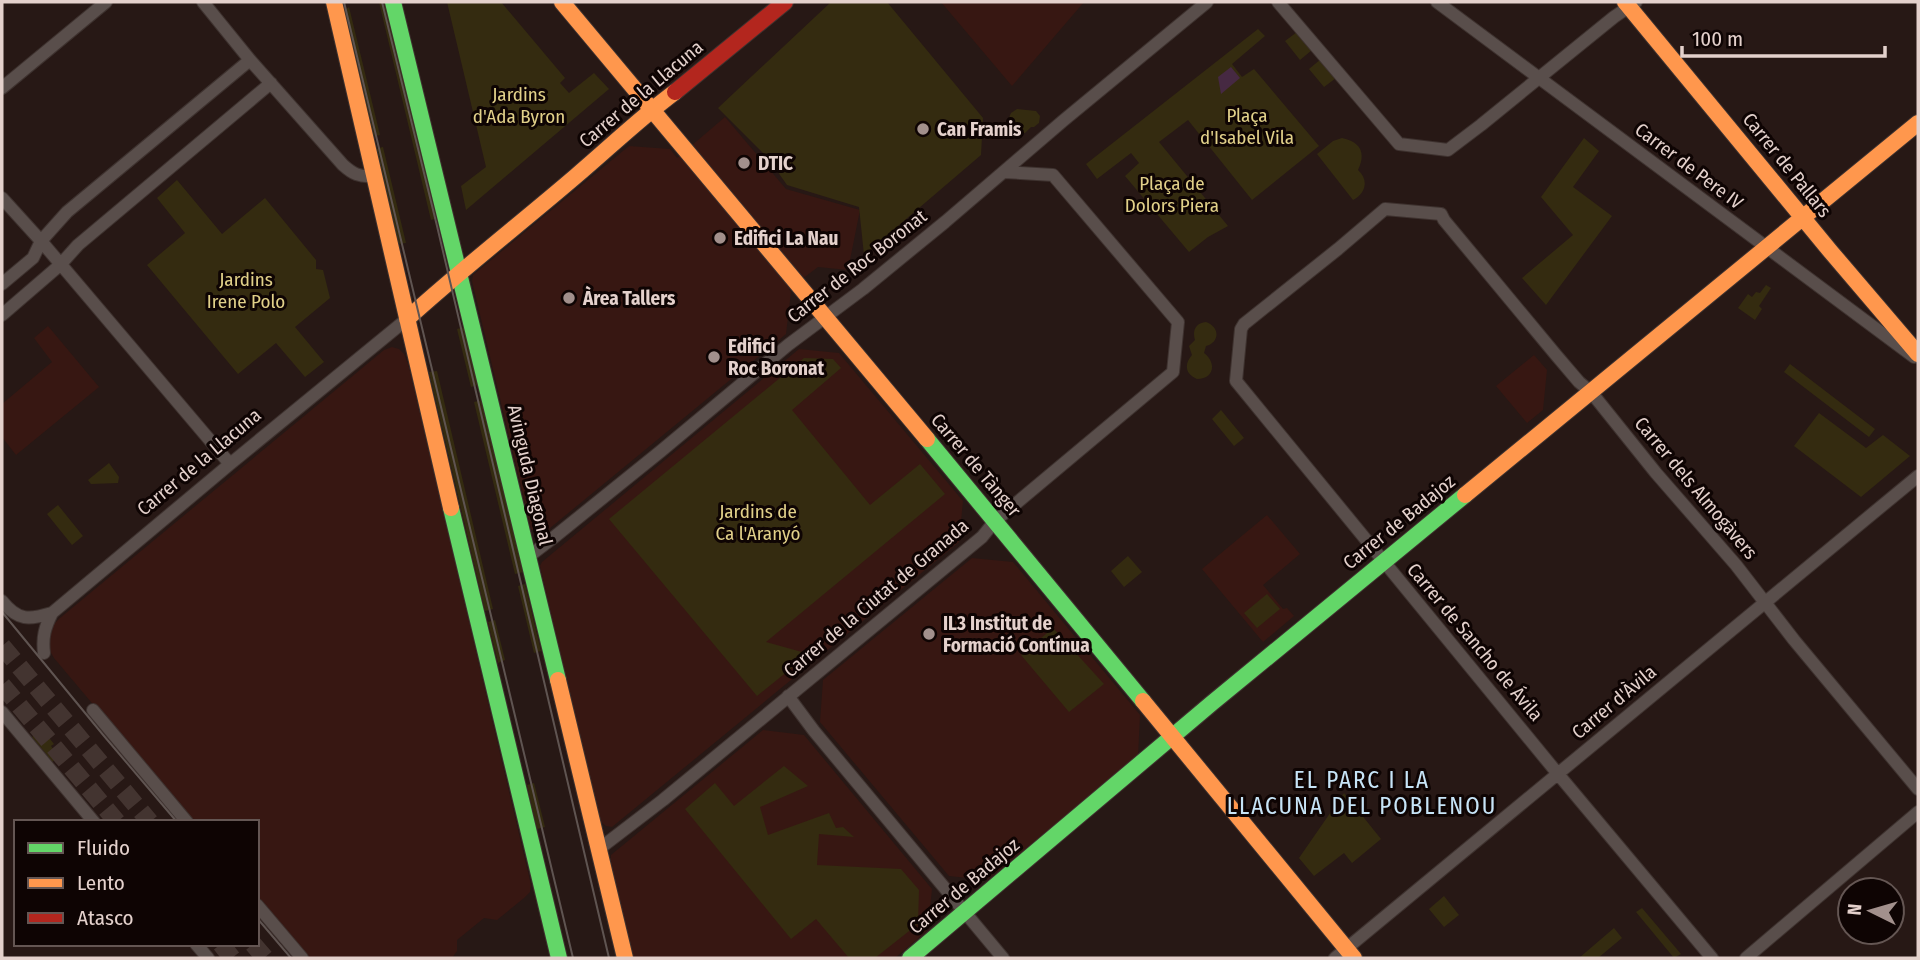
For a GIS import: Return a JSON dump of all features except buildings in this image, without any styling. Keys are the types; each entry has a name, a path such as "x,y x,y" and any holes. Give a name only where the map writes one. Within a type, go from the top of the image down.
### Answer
{"street":[{"path":"2,88 106,2"},
{"path":"203,2 342,165 353,175 373,176"},
{"path":"334,2 559,958"},
{"name":"Avinguda Diagonal","path":"393,2 625,958"},
{"name":"Carrer de Tànger","path":"562,2 996,521 1172,736 1345,955"},
{"name":"Carrer de la Llacuna","path":"52,613 407,319 617,142 651,110 785,2"},
{"name":"Carrer de Roc Boronat","path":"528,557 788,345 934,231 1207,2"},
{"path":"1278,2 1399,144 1448,150 1630,4"},
{"name":"Carrer de Pere IV","path":"1437,2 1918,360"},
{"name":"Carrer de Pallars","path":"1630,4 1848,273 1918,354"},
{"path":"2,284 33,258 41,241 67,212 250,60"},
{"path":"2,315 60,265 78,245 271,83"},
{"name":"Carrer de Badajoz","path":"910,958 1172,736 1918,123"},
{"name":"Carrer de la Ciutat de Granada","path":"599,849 663,800 982,537 996,521 1173,372 1178,322 1053,175 1004,172"},
{"path":"2,198 230,464"},
{"name":"Carrer dels Almogàvers","path":"1236,381 1241,329 1244,324 1385,209 1441,214 1556,355 1591,392 1735,565 1918,789"},
{"name":"Carrer de Sancho de Ávila","path":"1236,381 1712,958"},
{"name":"Carrer d'Àvila","path":"1345,955 1558,774 1918,476"},
{"path":"2,601 11,613 24,618 52,613"},
{"path":"44,653 42,640 52,613"},
{"path":"788,696 814,731 1003,958"},
{"path":"93,710 185,820"},
{"path":"2,712 92,820"},
{"path":"1746,958 1918,812"},
{"path":"259,907 302,958"}],"shaded area":[{"path":"941,2 1084,2 1012,86"},
{"path":"1231,67 1240,78 1221,94 1218,77"},
{"path":"725,117 786,189 860,210 848,270 818,267 789,289 791,292 786,334 544,533 537,533 531,529 472,281 473,275 629,146 670,149 677,158"},
{"path":"48,326 99,387 16,455 2,437 2,404 52,362 34,338"},
{"path":"392,347 399,349 409,367 531,885 530,892 497,920 484,918 457,940 457,951 452,958 306,958 259,902 259,820 190,820 54,658 50,651 50,632 60,618 384,350"},
{"path":"799,349 839,353 963,501 959,542 612,827 606,826 600,821 540,566"},
{"path":"1534,355 1547,370 1543,410 1527,423 1496,386"},
{"path":"1267,515 1300,554 1263,585 1283,609 1287,608 1294,616 1263,642 1202,569"},
{"path":"972,558 1013,562 1140,715 1138,757 987,880 949,876 820,722 823,680"},
{"path":"763,730 804,735 932,889 928,930 895,958 633,958 610,865 611,855"}],"green space":[{"path":"379,2 386,2 438,218 431,220"},
{"name":"Jardins d'Ada Byron","path":"447,2 501,2 565,78 560,83 569,93 594,73 609,89 466,210 461,186 486,167"},
{"path":"831,2 887,2 983,118 981,155 864,255 859,207 787,185 768,158 718,108"},
{"path":"349,7 380,135 372,137 343,12"},
{"name":"Plaça d'Isabel Vila","path":"1258,29 1265,36 1232,64 1242,77 1254,69 1319,146 1252,200 1188,120 1159,142 1228,226 1189,252 1125,176 1139,163 1131,153 1097,179 1086,164"},
{"path":"1297,32 1312,50 1300,60 1285,41"},
{"path":"1321,59 1336,78 1324,87 1309,69"},
{"path":"1017,109 1036,111 1040,116 1039,123 1025,133 1012,131 1009,117"},
{"path":"1342,138 1358,145 1362,158 1358,170 1365,182 1361,194 1353,200 1317,154 1333,141"},
{"path":"1584,138 1599,151 1573,187 1612,216 1546,305 1522,278 1573,235 1541,197"},
{"path":"383,147 406,243 398,244 375,149"},
{"name":"Jardins Irene Polo","path":"177,180 222,234 265,198 316,260 316,269 323,270 330,298 295,327 324,362 305,377 276,343 238,374 147,265 185,233 157,198"},
{"path":"1766,285 1771,288 1759,306 1762,309 1755,320 1738,308 1748,294 1752,297 1756,292 1760,293"},
{"path":"1206,322 1216,331 1216,338 1206,346 1204,353 1211,361 1212,370 1207,376 1197,379 1187,368 1192,355 1189,346 1195,340 1196,328"},
{"path":"464,327 478,385 471,387 457,329"},
{"name":"Jardins de Ca l'Aranyó","path":"804,358 833,359 841,368 792,410 870,505 920,464 945,494 766,642 809,654 757,696 609,519"},
{"path":"1790,364 1875,429 1869,437 1784,372"},
{"path":"437,371 493,609 485,611 429,372"},
{"path":"482,400 523,572 515,574 474,402"},
{"path":"1221,410 1244,438 1234,446 1212,419"},
{"path":"1819,413 1866,448 1883,435 1910,456 1861,497 1794,446"},
{"path":"109,463 119,477 118,483 91,484 88,480"},
{"path":"58,505 83,536 72,545 47,514"},
{"path":"1128,556 1142,572 1124,587 1111,571"},
{"path":"525,584 541,651 534,653 518,586"},
{"path":"1267,594 1280,609 1257,628 1244,613"},
{"path":"495,620 505,660 498,663 488,622"},
{"path":"1053,628 1104,684 1069,712 1021,655"},
{"path":"42,729 54,744 51,746 59,756 50,764 45,758 48,756 32,737"},
{"path":"784,766 808,786 760,807 768,835 829,813 836,828 843,827 854,837 819,834 817,865 901,869 919,890 918,924 875,958 849,958 816,919 791,939 685,809 715,783 734,806"},
{"path":"534,783 545,827 537,829 527,785"},
{"path":"1344,793 1381,839 1352,863 1344,853 1314,876 1299,858"},
{"path":"1444,896 1459,915 1444,927 1429,909"},
{"path":"1642,908 1681,954 1674,958 1636,912"},
{"path":"1614,928 1622,938 1598,958 1579,958"}],"tunnel":[{"path":"2,646 148,820"},
{"path":"2,685 115,820"},
{"path":"223,946 232,958"},
{"path":"255,946 265,958"}],"tram line":[{"path":"344,2 573,958"},
{"path":"382,2 609,958"},
{"path":"2,612 175,820"},
{"path":"259,920 291,958"}],"traffic: fast":[{"path":"393,2 558,680"},
{"path":"927,439 1143,701"},
{"path":"910,958 1212,703 1465,495"},
{"path":"451,508 559,958"}],"traffic: slow":[{"path":"334,2 451,508"},
{"path":"562,2 927,439"},
{"path":"1625,2 1918,354"},
{"path":"407,319 675,92"},
{"path":"1465,495 1918,123"},
{"path":"558,680 625,958"},
{"path":"1143,701 1354,958"}],"traffic: jam":[{"path":"675,92 785,2"}],"place":[{"name":"Can Framis","path":"923,129"},
{"name":"DTIC","path":"744,163"},
{"name":"Edifici La Nau","path":"720,238"},
{"name":"Àrea Tallers","path":"569,298"},
{"name":"Edifici Roc Boronat","path":"714,357"},
{"name":"IL3 Institut de Formació Contínua","path":"929,634"}],"district":[{"name":"EL PARC I LA LLACUNA DEL POBLENOU","path":"1362,793"}],"park label":[{"name":"Plaça de Dolors Piera","path":"1172,194"}]}
